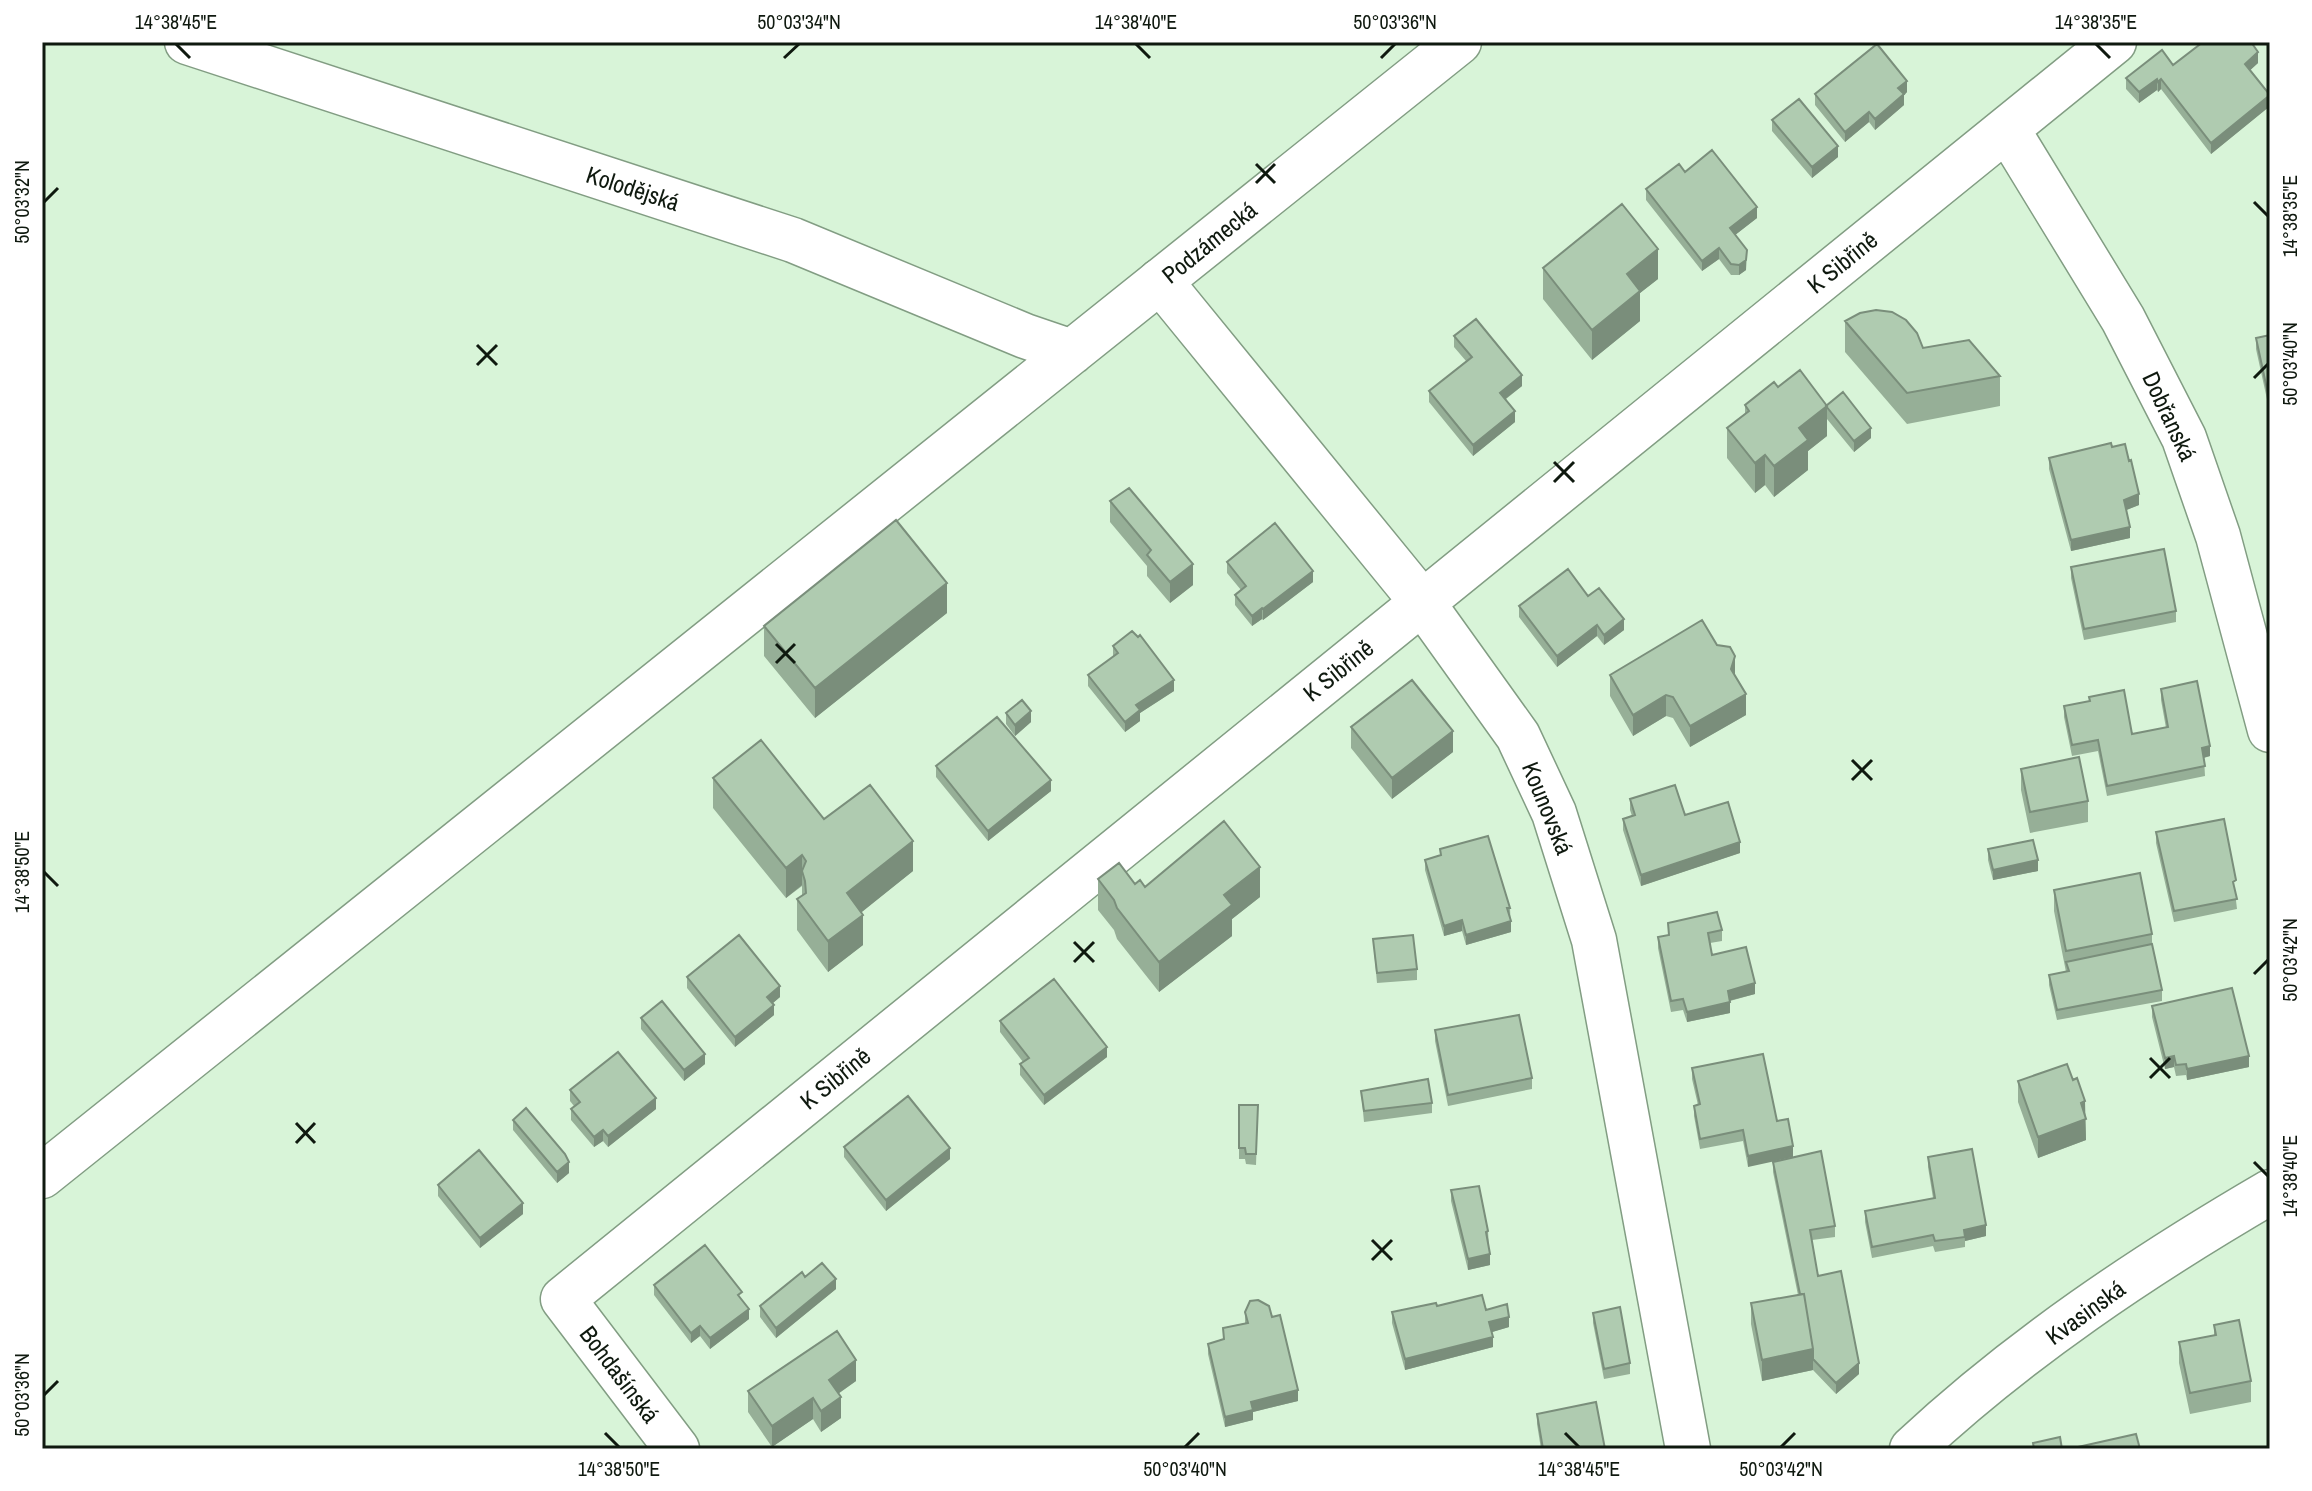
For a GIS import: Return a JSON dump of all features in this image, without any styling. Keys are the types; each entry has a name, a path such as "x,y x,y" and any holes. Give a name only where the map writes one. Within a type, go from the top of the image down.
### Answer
{"street":[{"name":"Kolodějská","path":"187,42 793,240 1025,336 1072,352"},
{"name":"Podzámecká","path":"42,1176 1459,42"},
{"name":"K Sibřině","path":"563,1299 2114,42"},
{"name":"Dobřanská","path":"2007,129 2123,319 2184,438 2218,536 2270,730"},
{"name":"Kounovská","path":"1160,281 1422,602 1518,736 1559,827 1594,940 1688,1449"},
{"name":"Kvasinská","path":"1912,1449 1946,1434 2093,1303 2270,1192"},
{"name":"Bohdašínská","path":"563,1299 677,1449"}],"building":[{"path":"2203,42 2251,42 2258,52 2245,64 2270,95 2211,143 2161,79 2139,92 2126,78 2162,50 2173,65"},
{"path":"1877,44 1907,81 1898,88 1904,94 1875,119 1869,112 1845,132 1815,94"},
{"path":"1799,99 1838,146 1812,167 1772,120"},
{"path":"1712,150 1757,207 1730,228 1747,250 1746,260 1739,265 1731,264 1719,248 1702,261 1646,189 1679,164 1685,172"},
{"path":"1622,204 1658,249 1627,274 1640,291 1592,330 1543,268"},
{"path":"1876,310 1892,312 1906,320 1917,333 1923,348 1969,340 2000,376 1907,393 1845,321 1860,313"},
{"path":"1476,319 1522,375 1500,393 1515,411 1473,445 1429,391 1472,357 1454,336"},
{"path":"2270,335 2270,403 2256,338"},
{"path":"1800,370 1827,406 1799,428 1808,440 1774,466 1765,455 1755,463 1727,428 1749,411 1745,405 1774,382 1778,387"},
{"path":"1843,392 1871,428 1854,441 1826,406"},
{"path":"2111,443 2112,447 2125,444 2139,494 2124,500 2130,527 2071,540 2049,458"},
{"path":"1129,488 1193,564 1170,582 1147,555 1151,550 1110,501"},
{"path":"896,520 947,583 815,688 764,626"},
{"path":"1275,523 1313,571 1252,616 1235,595 1246,586 1227,562"},
{"path":"2164,549 2176,611 2084,629 2071,567"},
{"path":"1568,569 1588,596 1599,588 1624,619 1604,635 1597,625 1557,656 1519,606"},
{"path":"1702,620 1717,645 1730,647 1735,656 1731,669 1746,694 1690,726 1673,697 1666,695 1633,715 1610,675"},
{"path":"1132,631 1138,637 1140,635 1174,680 1136,705 1140,710 1125,722 1088,675 1118,653 1113,646"},
{"path":"1412,680 1453,731 1392,778 1351,727"},
{"path":"2197,681 2210,746 2202,748 2205,766 2107,786 2098,740 2072,745 2064,706 2124,690 2132,734 2168,727 2161,689"},
{"path":"1022,700 1031,711 1015,725 1006,713"},
{"path":"997,717 1051,780 988,831 936,766"},
{"path":"761,740 824,819 870,785 913,841 847,893 863,915 828,941 797,899 806,893 802,871 806,861 802,855 786,868 713,778"},
{"path":"2079,757 2088,801 2030,812 2021,769"},
{"path":"1675,785 1685,815 1728,802 1740,842 1641,875 1623,819 1635,815 1630,799"},
{"path":"2224,819 2237,899 2174,911 2156,832"},
{"path":"1224,821 1260,867 1224,895 1232,905 1159,962 1098,879 1119,863 1135,884 1140,880 1145,887"},
{"path":"1488,836 1510,908 1507,908 1511,921 1466,935 1462,920 1444,926 1425,860 1441,855 1440,849"},
{"path":"2033,840 2038,860 1993,870 1988,849"},
{"path":"2140,873 2152,934 2066,951 2054,890"},
{"path":"1717,912 1722,930 1708,933 1712,955 1746,947 1755,983 1728,991 1730,1002 1687,1012 1683,999 1671,1001 1658,937 1669,935 1668,923"},
{"path":"739,935 780,986 767,997 774,1005 735,1037 687,977"},
{"path":"1413,935 1417,969 1377,973 1373,939"},
{"path":"2152,944 2162,990 2057,1010 2049,975 2069,971 2066,962"},
{"path":"1054,979 1107,1047 1044,1095 1020,1064 1029,1058 1000,1021"},
{"path":"2232,988 2249,1056 2187,1069 2186,1064 2176,1065 2174,1056 2165,1058 2152,1006"},
{"path":"662,1001 705,1054 684,1070 641,1018"},
{"path":"1519,1015 1532,1078 1448,1095 1435,1030"},
{"path":"618,1052 656,1098 608,1136 603,1130 594,1137 571,1109 580,1102 570,1090"},
{"path":"1763,1054 1777,1121 1788,1119 1793,1146 1748,1156 1743,1130 1700,1139 1694,1106 1700,1104 1692,1068"},
{"path":"2067,1064 2073,1080 2077,1078 2085,1101 2081,1103 2086,1119 2038,1137 2018,1081"},
{"path":"1428,1079 1432,1103 1364,1111 1361,1091"},
{"path":"908,1096 950,1148 886,1200 844,1147"},
{"path":"1239,1105 1258,1105 1256,1154 1246,1154 1245,1148 1239,1148"},
{"path":"526,1108 569,1162 557,1172 513,1120"},
{"path":"1972,1149 1986,1225 1964,1230 1965,1237 1935,1241 1933,1235 1872,1247 1865,1211 1935,1198 1928,1157"},
{"path":"479,1150 523,1203 480,1238 438,1185"},
{"path":"1821,1151 1835,1226 1810,1230 1818,1276 1841,1271 1859,1363 1836,1383 1813,1359 1804,1294 1800,1294 1773,1162"},
{"path":"1479,1186 1490,1254 1468,1259 1451,1190"},
{"path":"705,1245 742,1292 738,1295 749,1309 710,1338 700,1326 691,1333 654,1285"},
{"path":"822,1263 836,1279 776,1328 760,1306 802,1272 805,1277"},
{"path":"1804,1294 1813,1349 1762,1360 1751,1303"},
{"path":"1482,1295 1486,1310 1507,1304 1509,1317 1489,1322 1493,1337 1405,1359 1392,1312 1436,1303 1437,1306"},
{"path":"1258,1300 1269,1306 1272,1317 1280,1315 1298,1390 1251,1402 1253,1410 1225,1417 1208,1344 1224,1339 1223,1328 1248,1323 1245,1312 1250,1301"},
{"path":"1620,1307 1630,1363 1604,1369 1593,1313"},
{"path":"2239,1320 2251,1381 2190,1393 2179,1342 2216,1335 2214,1325"},
{"path":"837,1331 856,1360 829,1380 841,1397 821,1411 813,1398 772,1426 748,1391"},
{"path":"1596,1402 1605,1449 1543,1449 1537,1414"},
{"path":"2136,1434 2140,1449 2069,1449"},
{"path":"2060,1437 2062,1449 2034,1449 2033,1443"}]}
